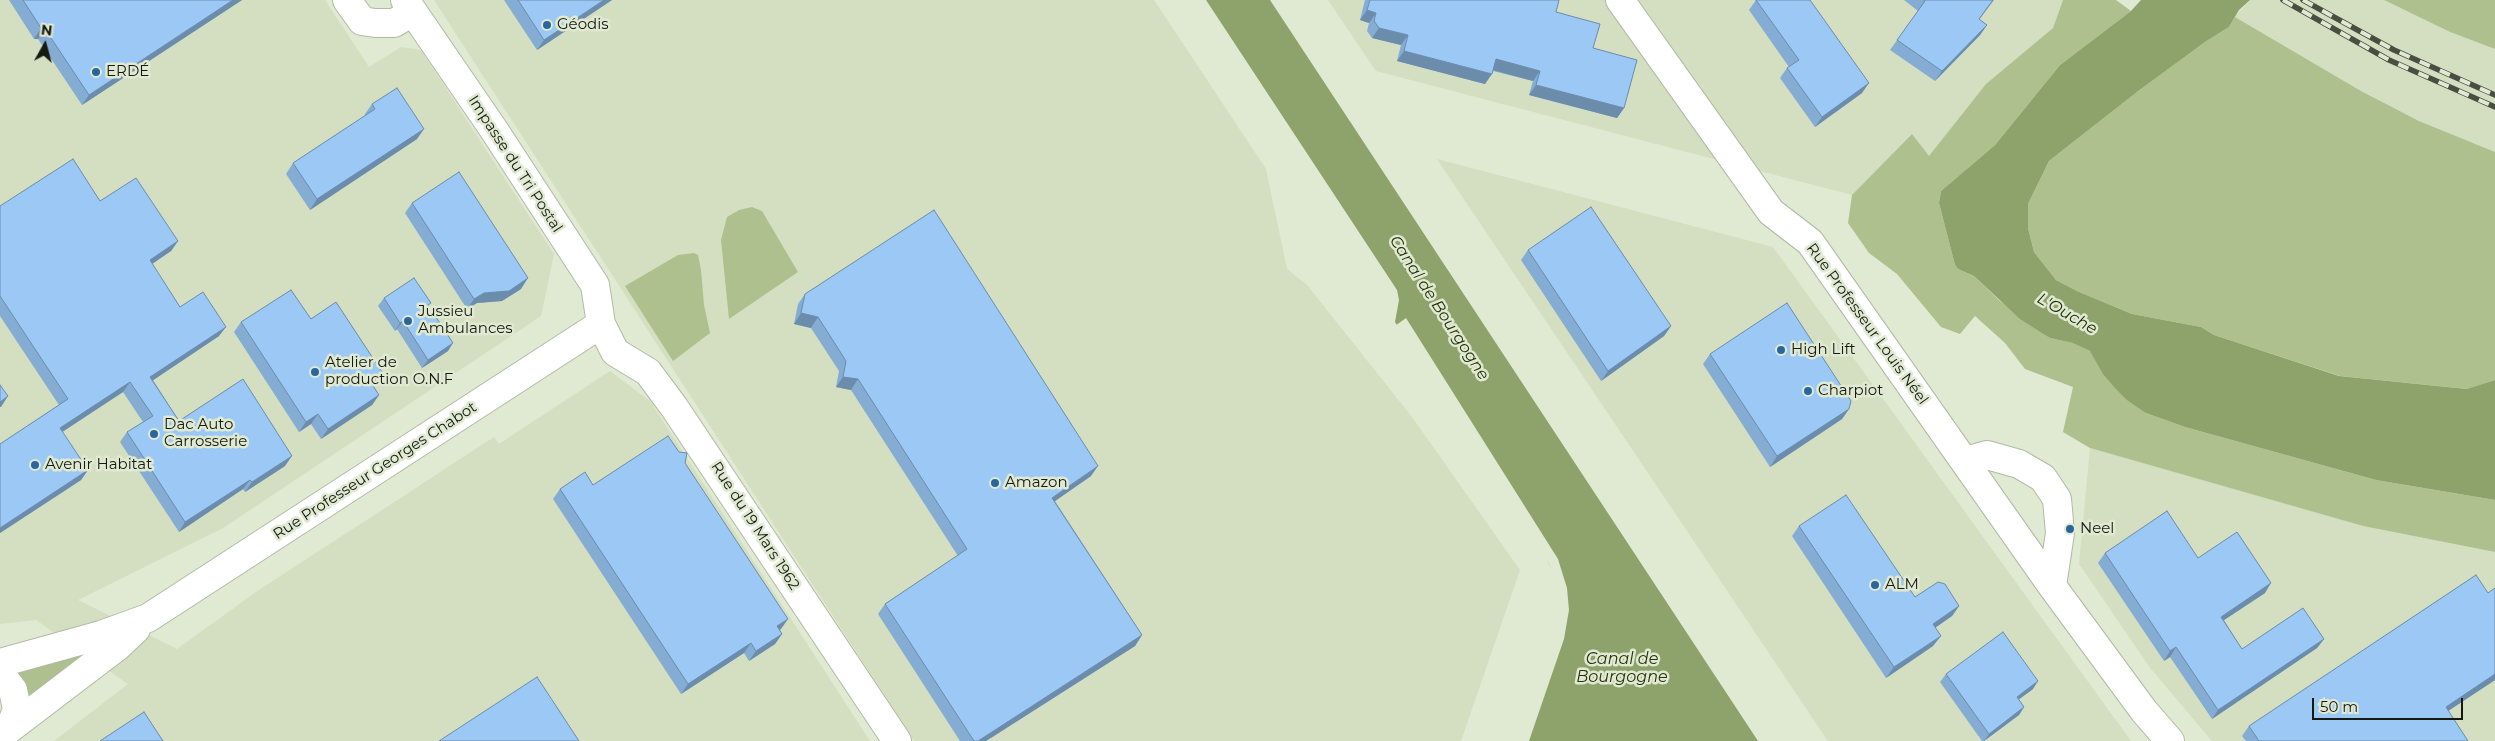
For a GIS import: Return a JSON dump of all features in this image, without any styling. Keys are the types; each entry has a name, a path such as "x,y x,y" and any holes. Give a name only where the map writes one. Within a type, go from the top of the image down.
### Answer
{"street":[{"name":"Impasse du Tri Postal","path":"347,0 362,21 375,24 394,24 409,6 494,130 595,285 600,324"},
{"name":"Rue Professeur Louis Néel","path":"1620,0 1772,212 1810,242 1966,461 2052,586 2144,711 2170,741"},
{"name":"Rue Professeur Georges Chabot","path":"5,732 118,646 148,618 600,324"},
{"name":"Rue du 19 Mars 1962","path":"600,324 615,352 648,372 674,407 897,741"},
{"path":"1966,461 1988,455 2019,464 2043,478 2057,500 2060,533 2052,586"},
{"name":"Rue Professeur Georges Chabot","path":"0,663 101,635 148,618"},
{"name":"Rue Professeur Georges Chabot","path":"0,673 13,690 17,709 5,732"}],"shaded area":[{"path":"0,0 325,0 369,67 401,47 421,50 554,254 541,316 223,528 78,600 177,649 256,592 494,437 499,444 610,371 650,401 870,741 54,741 128,684 36,620 0,624"},
{"path":"434,0 1154,0 1266,169 1287,269 1307,285 1412,417 1520,570 1461,741 914,741"},
{"path":"1328,0 2063,0 2053,28 1986,84 1929,157 1912,134 1852,195 1376,71"},
{"path":"2063,0 2116,0 2131,11 2060,65 1995,145 1941,191 1939,203 1955,265 1958,269 1974,276 2000,301 2050,338 2074,343 2090,351 2146,413 2185,427 2376,480 2495,500 2495,552 2363,526 2090,448 2063,432 2073,387 2025,369 2005,343 1975,316 1960,334 1941,327 1897,274 1869,253 1848,223 1852,195 1912,134 1929,156 1986,84 2053,28"},
{"path":"2250,0 2384,0 2450,32 2495,49 2495,152 2419,121 2361,91 2235,17"},
{"path":"2384,0 2495,0 2495,49 2450,32"},
{"path":"2235,17 2361,91 2419,121 2495,152 2495,380 2468,389 2340,376 2214,335 2201,327 2132,314 2056,280 2034,252 2028,228 2028,204 2049,161 2137,92 2205,42 2229,27"},
{"path":"1437,159 1773,247 2131,741 1828,741"},
{"path":"752,207 762,211 798,272 729,319 721,240 727,217 739,210"},
{"path":"694,253 698,255 701,270 704,305 710,333 673,361 625,286 678,255"},
{"path":"2090,448 2363,526 2495,552 2495,741 2212,741 2151,669 2079,564"},
{"path":"97,645 28,701 13,670"}],"water":[{"name":"Canal de Bourgogne","path":"1206,0 1270,0 1758,741 1520,741 1556,637 1561,611 1556,578 1537,540 1395,322 1399,300 1397,290"},
{"name":"L'Ouche","path":"2141,0 2250,0 2239,10 2229,27 2205,42 2137,92 2049,161 2028,204 2028,228 2034,252 2056,280 2132,314 2201,327 2214,335 2339,376 2467,389 2495,380 2495,500 2376,480 2185,427 2146,413 2127,400 2115,388 2103,374 2090,351 2073,343 2050,338 2020,319 1974,276 1958,269 1955,265 1939,203 1941,191 1995,145 2060,65 2131,11"}],"pier":[{"path":"1406,318 1558,559 1567,588 1569,610 1564,639 1529,741 1517,741 1553,636 1558,611 1554,578 1549,564 1535,541 1395,326"}],"building":[{"name":"ERDÉ","path":"23,0 233,0 89,95 45,29 41,28"},
{"name":"Géodis","path":"518,0 604,0 544,40"},
{"path":"1370,0 1559,0 1556,12 1600,24 1593,48 1637,60 1624,108 1536,85 1540,71 1496,59 1492,74 1404,51 1408,35 1379,28 1374,21 1376,13 1367,10"},
{"path":"1756,0 1810,0 1869,83 1822,117 1787,68 1799,60"},
{"path":"1924,0 1993,0 1979,19 1987,25 1942,71 1897,40"},
{"path":"397,88 424,129 317,199 293,163 375,109 372,104"},
{"path":"73,159 100,201 136,178 178,241 150,260 180,307 203,292 226,327 150,377 179,421 243,379 292,456 252,482 250,480 185,522 127,432 153,416 130,382 60,428 88,470 0,528 0,444 68,399 0,296 0,206"},
{"path":"459,172 528,278 509,291 484,293 474,299 412,203"},
{"path":"1591,207 1671,326 1608,371 1528,250"},
{"name":"Amazon","path":"934,210 1098,466 1052,498 1142,635 978,741 974,741 885,604 967,549 858,379 843,377 846,361 818,317 801,313 805,294"},
{"name":"Jussieu Ambulances","path":"414,278 431,303 428,305 453,343 428,360 403,321 400,323 384,298"},
{"name":"Atelier de production O.N.F","path":"291,290 311,319 336,302 382,372 370,381 379,395 328,429 318,414 306,422 241,322"},
{"path":"1787,303 1851,401 1849,409 1777,456 1710,354"},
{"path":"0,385 8,396 0,402"},
{"path":"668,436 679,452 687,453 685,463 788,619 777,626 782,634 756,651 751,643 688,684 560,489 585,472 593,485"},
{"path":"1846,495 1915,597 1938,582 1945,584 1959,606 1933,624 1941,636 1894,667 1799,526"},
{"path":"2167,511 2198,558 2237,532 2271,583 2221,617 2242,649 2303,608 2324,639 2218,710 2176,647 2170,651 2105,553"},
{"path":"2476,575 2488,593 2495,588 2495,674 2446,707 2468,741 2259,741 2249,726"},
{"path":"2003,632 2038,681 2017,697 2024,707 1989,734 1946,674"},
{"path":"537,677 579,741 439,741"},
{"path":"144,712 163,741 100,741"}],"railway":[{"path":"2283,0 2389,60 2495,107"},
{"path":"2303,0 2394,50 2495,95"}],"place":[{"name":"Géodis","path":"547,25"},
{"name":"ERDÉ","path":"96,72"},
{"name":"Jussieu Ambulances","path":"408,321"},
{"name":"High Lift","path":"1781,350"},
{"name":"Atelier de production O.N.F","path":"315,372"},
{"name":"Charpiot","path":"1808,391"},
{"name":"Dac Auto Carrosserie","path":"154,434"},
{"name":"Avenir Habitat","path":"35,465"},
{"name":"Amazon","path":"995,483"},
{"name":"Neel","path":"2070,529"},
{"name":"ALM","path":"1875,585"}]}
